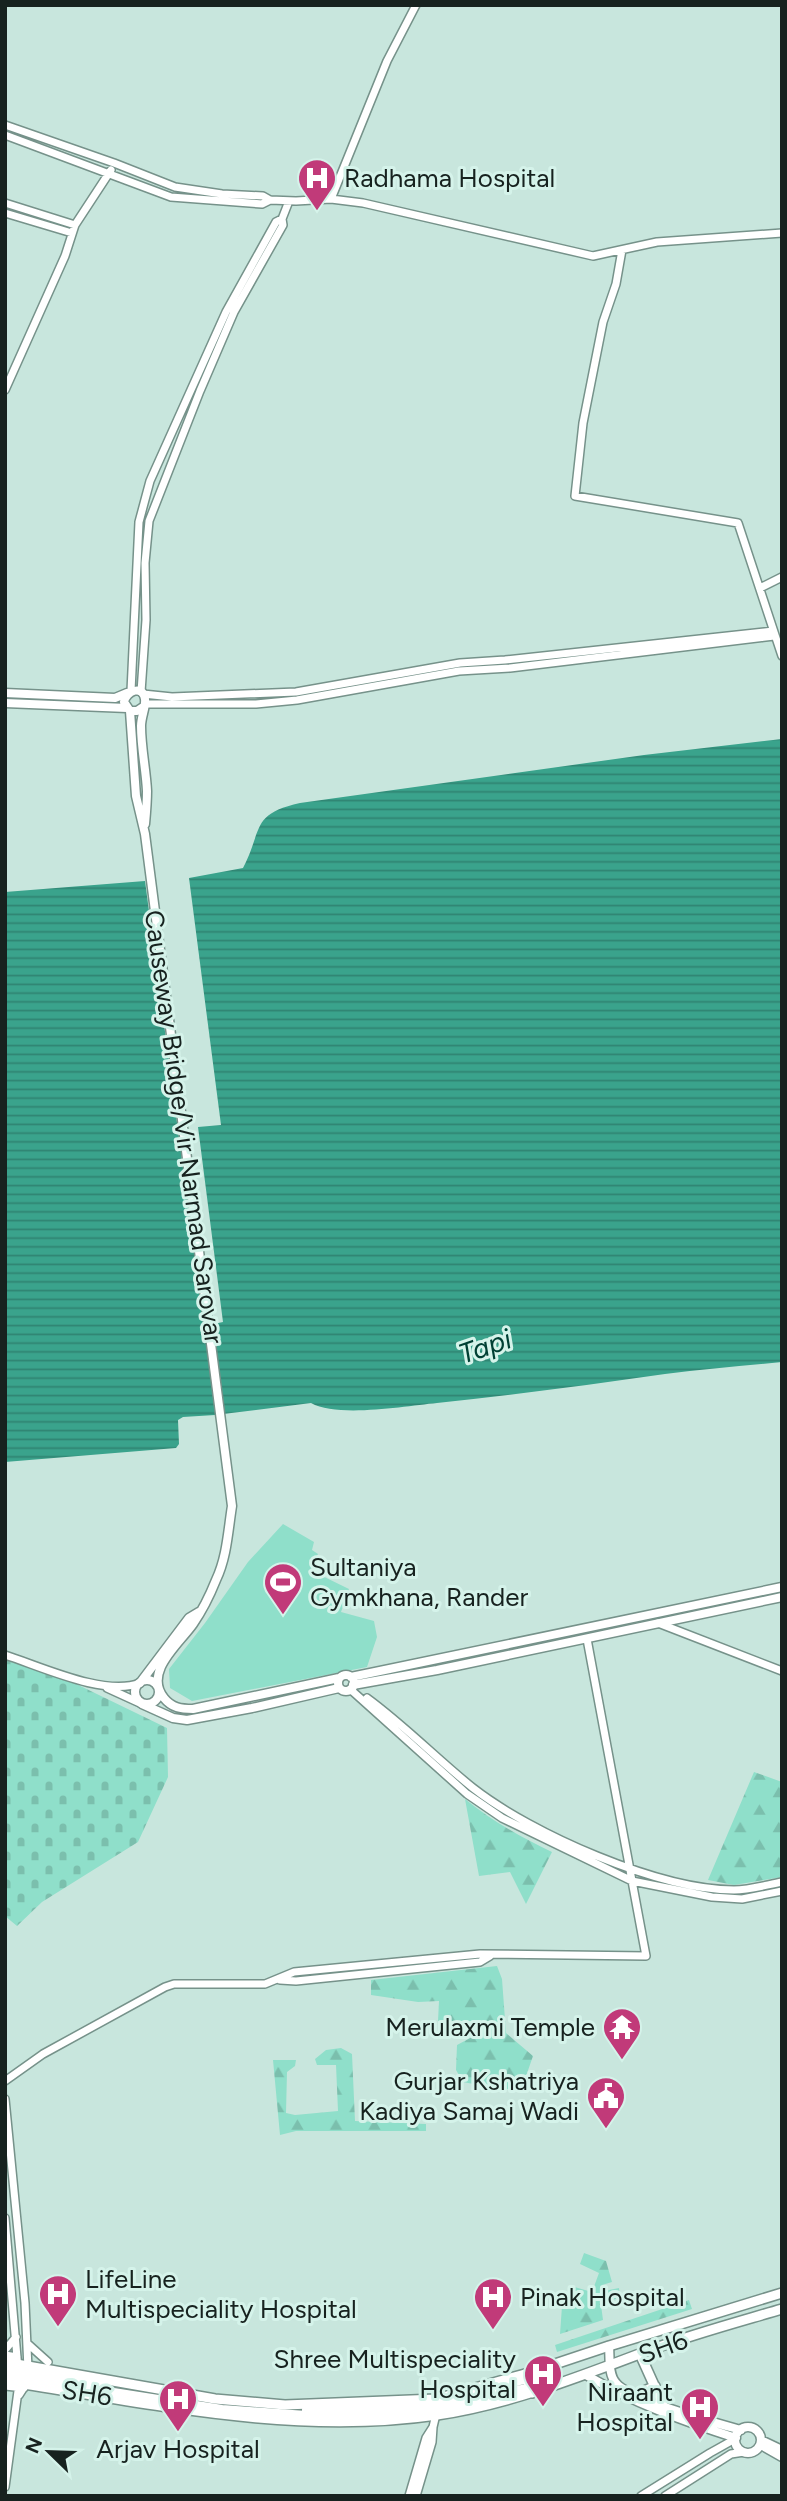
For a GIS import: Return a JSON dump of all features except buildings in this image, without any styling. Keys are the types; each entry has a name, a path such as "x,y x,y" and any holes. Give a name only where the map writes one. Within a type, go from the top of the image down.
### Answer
{"main road":[{"path":"5,693 115,698 129,692 142,693 144,706 141,724 147,793 145,834"},
{"path":"129,692 124,699 128,710 136,796 145,834"},
{"path":"5,703 137,711 144,706"},
{"name":"Causeway Bridge/Vir Narmad Sarovar","path":"145,834 232,1506 224,1561 199,1612"},
{"path":"199,1612 189,1618 135,1688 135,1696 142,1704 173,1718 187,1720 339,1688 344,1690 351,1685 656,1618 782,1587"},
{"path":"351,1685 587,1639 656,1618 782,1597"},
{"path":"142,1704 153,1703 158,1697 158,1675 164,1661 195,1622 199,1612"},
{"path":"140,1683 150,1681 175,1708 193,1709 344,1675 351,1685"},
{"path":"339,1688 340,1678"},
{"path":"437,2407 529,2383 610,2346 782,2294"},
{"name":"SH6","path":"5,2383 22,2377 285,2405 437,2407 463,2392 586,2375 640,2354 782,2309"},
{"path":"610,2346 611,2367 616,2383 636,2395 737,2436"},
{"path":"640,2354 663,2405"},
{"name":"SH6","path":"5,2365 22,2377 226,2415 349,2421 437,2407 529,2383"},
{"path":"5,2375 22,2377"},
{"path":"586,2375 620,2395 667,2416 737,2436"},
{"path":"636,2395 655,2386"},
{"path":"761,2442 752,2453 744,2452 737,2447 737,2436 746,2427 755,2429 761,2442 782,2456"},
{"path":"761,2442 782,2450"}],"street":[{"path":"331,199 387,61 416,5"},
{"path":"5,125 175,187 222,194 263,196 270,200 331,199 363,203 593,256 657,242 782,233"},
{"path":"5,135 171,197 262,204 270,200"},
{"path":"5,390 65,256 74,229 114,163"},
{"path":"289,201 282,219 283,225 234,312 149,521 142,693 177,697 296,692 460,663 774,633"},
{"path":"5,203 74,229"},
{"path":"5,213 74,229"},
{"path":"129,692 139,522 146,492 226,312 276,222 282,219"},
{"path":"622,250 616,284 603,322 585,413 575,496 738,523 782,656"},
{"path":"146,492 158,494"},
{"path":"760,588 782,577"},
{"path":"144,706 256,704 297,700 459,671 510,668 774,633"},
{"path":"656,1618 782,1671"},
{"path":"5,2081 43,2054 174,1984 265,1984 280,1980 296,1981 480,1962 491,1956 646,1956 587,1639"},
{"path":"5,1655 100,1685 142,1704"},
{"path":"100,1685 128,1687 140,1683"},
{"path":"351,1685 499,1807 558,1838 630,1868 691,1887 733,1890 782,1882"},
{"path":"351,1685 467,1794 502,1818 632,1881 712,1897 742,1899 782,1891"},
{"path":"5,2099 28,2344 5,2487"},
{"path":"5,2218 22,2377"},
{"path":"17,2335 5,2352 22,2377"},
{"path":"28,2344 48,2362"},
{"path":"416,2496 432,2442 437,2407"},
{"path":"409,2496 426,2438 433,2427"},
{"path":"641,2496 737,2436"},
{"path":"665,2496 731,2454 744,2452"}],"green space":[{"name":"Sultaniya Gymkhana, Rander","path":"283,1524 314,1542 312,1550 318,1554 310,1570 349,1589 341,1612 374,1621 377,1637 367,1667 192,1701 170,1688 169,1669 248,1562"},
{"path":"5,1660 68,1680 167,1728 168,1777 138,1842 42,1902 17,1926 5,1916"},
{"path":"754,1772 782,1782 782,1877 734,1885 708,1880"},
{"path":"465,1799 507,1828 552,1852 526,1904 510,1872 479,1876"},
{"path":"497,1966 502,1979 506,2033 533,2056 524,2082 505,2090 463,2082 456,2070 457,2045 474,2036 471,2021 438,2021 439,2001 418,2002 371,1995 371,1980"},
{"path":"341,2048 352,2054 355,2121 426,2124 426,2131 296,2131 280,2135 273,2060 296,2060 295,2066 287,2072 286,2113 295,2115 338,2111 336,2065 317,2065 315,2059 326,2050"},
{"path":"584,2253 606,2261 612,2282 602,2285 604,2291 619,2288 620,2297 601,2305 603,2320 560,2334 562,2306 571,2286 592,2292 599,2273 580,2264"},
{"path":"689,2300 692,2309 557,2352 555,2345"}],"water":[{"name":"Tapi","path":"782,739 782,1362 390,1408 338,1410 311,1403 183,1417 178,1420 179,1444 176,1448 5,1462 5,892 145,881 204,1326 223,1322 198,1127 221,1125 189,878 243,868 265,818 284,807 300,803 644,755"}],"place":[{"name":"Radhama Hospital","path":"317,212"},
{"name":"Sultaniya Gymkhana, Rander","path":"283,1616"},
{"name":"Merulaxmi Temple","path":"622,2061"},
{"name":"Gurjar Kshatriya Kadiya Samaj Wadi","path":"606,2130"},
{"name":"LifeLine Multispeciality Hospital","path":"58,2328"},
{"name":"Pinak Hospital","path":"493,2331"},
{"name":"Shree Multispeciality Hospital","path":"543,2408"},
{"name":"Arjav Hospital","path":"178,2433"},
{"name":"Niraant Hospital","path":"700,2441"}]}
